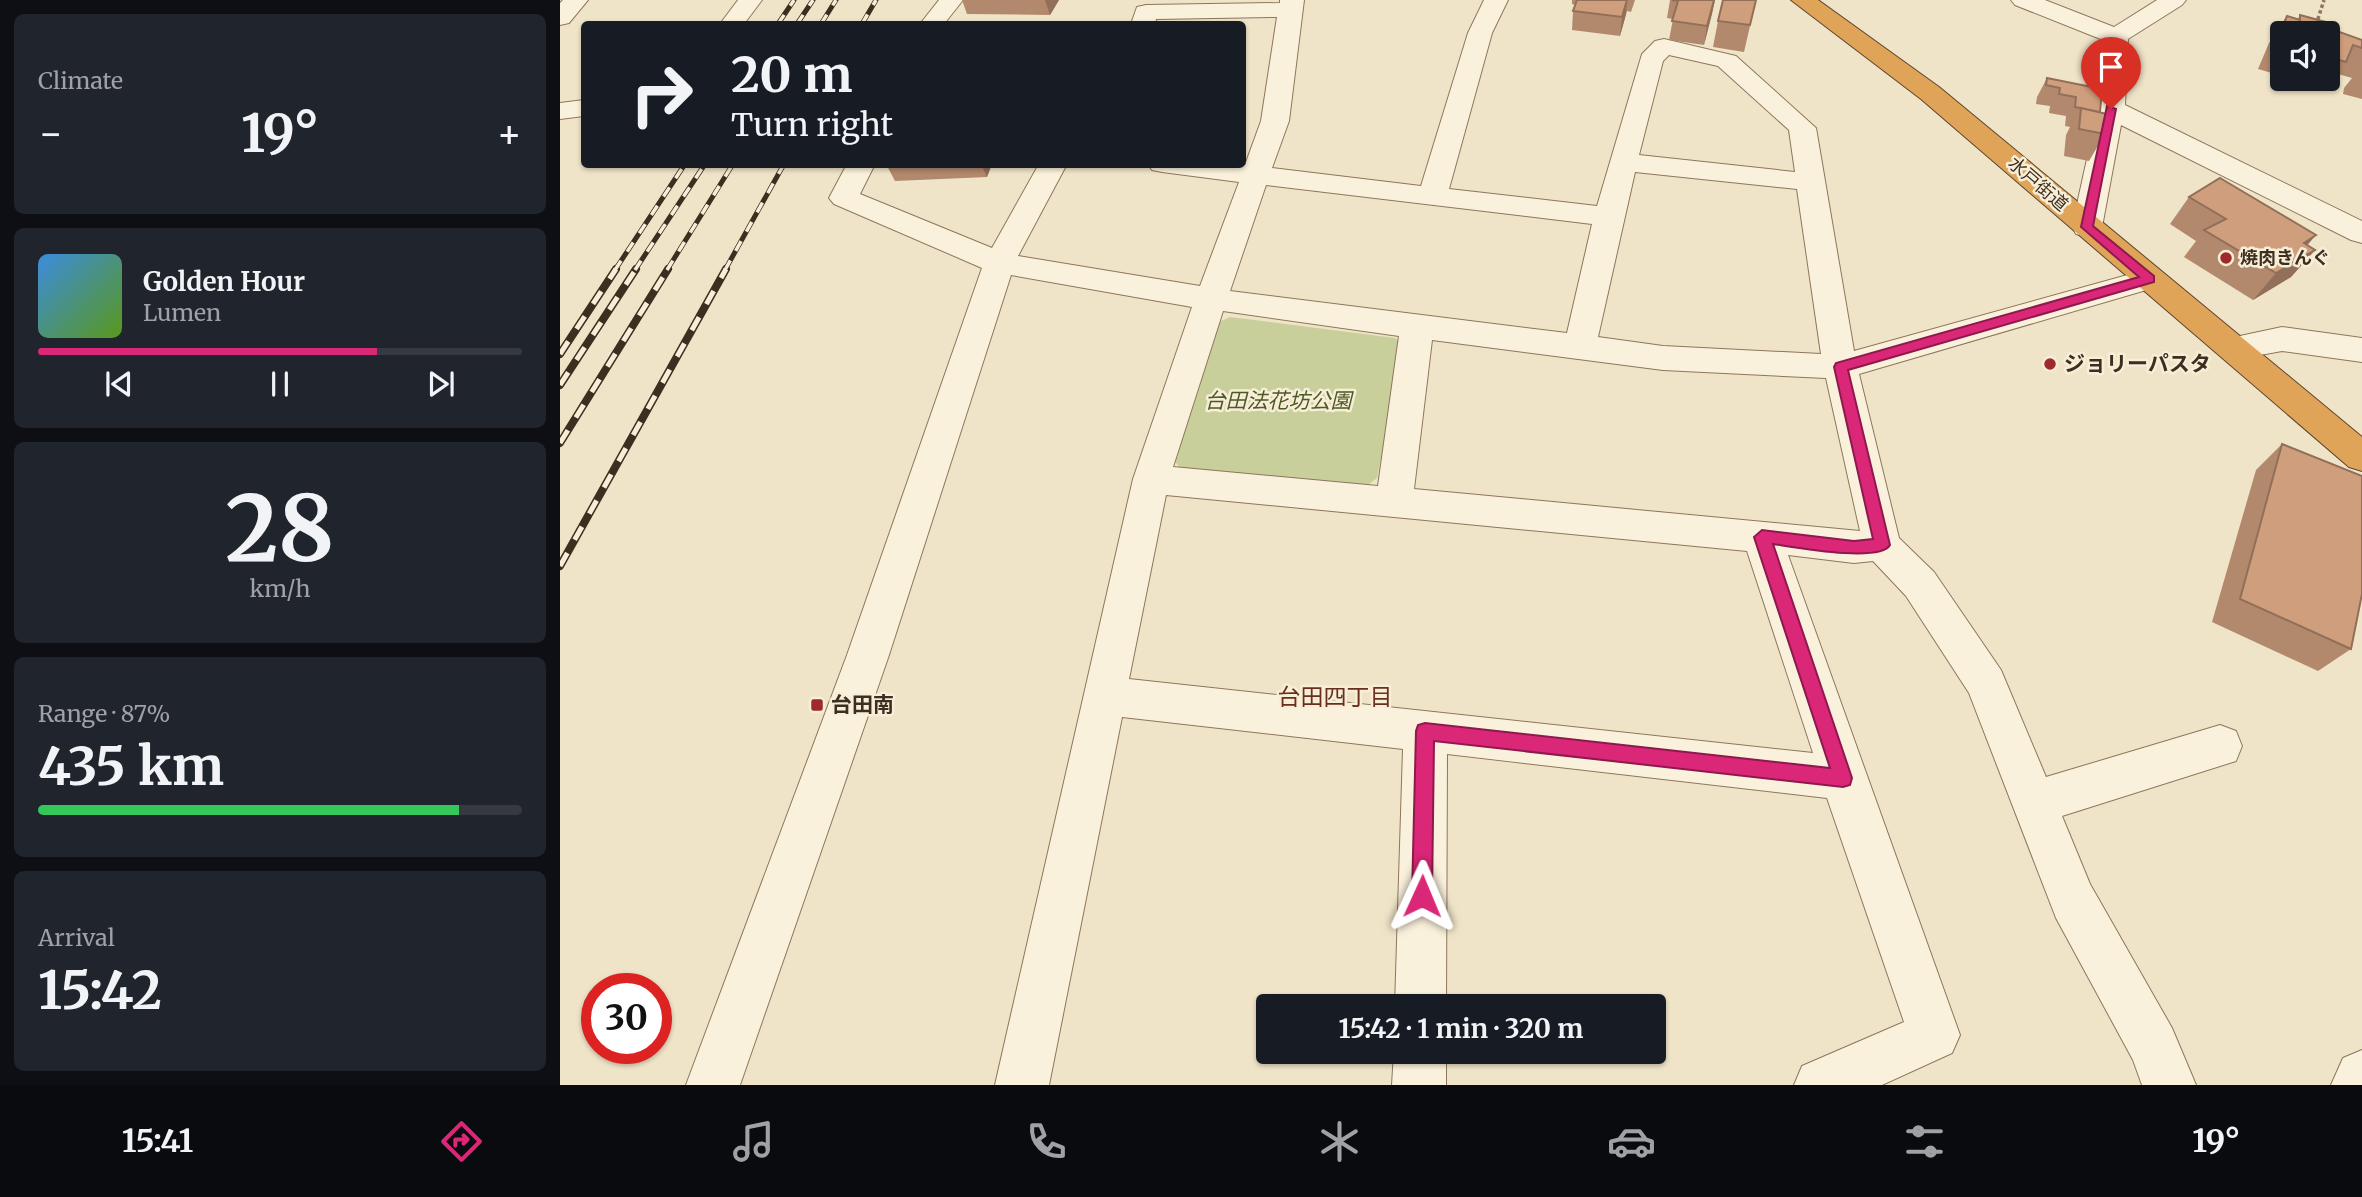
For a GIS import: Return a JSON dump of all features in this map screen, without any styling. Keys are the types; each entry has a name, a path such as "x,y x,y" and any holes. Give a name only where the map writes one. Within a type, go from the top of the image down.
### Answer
{"highway":[{"name":"水戸街道","path":"1803,0 1930,93 2362,457"}],"street":[{"path":"560,19 576,0"},
{"path":"734,21 750,0"},
{"path":"934,21 951,0"},
{"path":"1124,21 1131,0"},
{"path":"1432,197 1479,33 1496,0"},
{"path":"2023,0 2116,36"},
{"path":"2116,36 2174,0"},
{"path":"1022,1085 1151,479 1210,299 1275,121 1291,5 1146,12 1144,21"},
{"path":"2087,227 2111,109 2116,36"},
{"path":"1580,346 1609,217 1651,59 1664,46 1727,61 1802,128 1840,367 1882,545 1920,584 1986,683 2073,901 2154,1046 2169,1085"},
{"path":"560,111 581,108"},
{"path":"2111,109 2359,231 2362,200"},
{"path":"560,127 581,126"},
{"path":"1625,162 1810,182"},
{"path":"859,168 844,198 999,263 1210,299 1662,358 1840,367 2149,279"},
{"path":"713,1085 867,656 999,263 1051,168"},
{"path":"1193,168 1609,217"},
{"path":"1394,501 1417,327"},
{"path":"2233,348 2282,339 2362,350"},
{"path":"1151,479 1854,547 1882,545"},
{"path":"1762,537 1843,778 1934,1035 1821,1085"},
{"path":"1104,696 1843,778"},
{"path":"1420,994 1425,731"},
{"path":"2032,803 2220,746"},
{"path":"1419,1085 1420,1064"},
{"path":"2358,1085 2362,1077"}],"path":[{"path":"2317,21 2324,0"}],"green space":[{"name":"台田法花坊公園","path":"1230,317 1395,338 1403,345 1377,478 1365,487 1181,469 1173,459 1219,322"}],"building":[{"path":"1577,0 1627,0 1622,17 1573,11"},
{"path":"1672,0 1714,0 1707,26 1672,21 1678,1"},
{"path":"1723,0 1756,0 1750,25 1718,21"},
{"path":"2300,15 2322,21 2285,21 2287,16 2300,20"},
{"path":"2340,32 2362,40 2362,48 2353,45 2346,62 2340,60"},
{"path":"2047,78 2102,89 2100,112 2075,107 2076,97 2059,94 2060,88 2046,85"},
{"path":"2081,108 2107,114 2105,134 2079,129"},
{"path":"2220,178 2316,235 2304,243 2315,250 2276,273 2204,230 2226,219 2189,197"},
{"path":"2282,444 2362,476 2362,594 2351,649 2240,599"}],"railway":[{"path":"780,21 794,0"},
{"path":"799,21 813,0"},
{"path":"823,21 836,0"},
{"path":"864,21 876,0"},
{"path":"615,270 682,168"},
{"path":"635,270 702,168"},
{"path":"667,270 731,168"},
{"path":"725,270 782,168"},
{"path":"560,354 616,269"},
{"path":"560,385 636,269"},
{"path":"560,443 668,269"},
{"path":"560,566 726,269"}],"place":[{"name":"焼肉きんぐ","path":"2226,258"},
{"name":"ジョリーパスタ","path":"2050,364"},
{"name":"台田南","path":"817,705"}],"district":[{"name":"台田四丁目","path":"1335,697"}],"route":[{"path":"1422,896 1425,731 1843,778 1762,537 1854,547 1882,545 1840,367 2149,279 2087,227 2111,109"}]}
